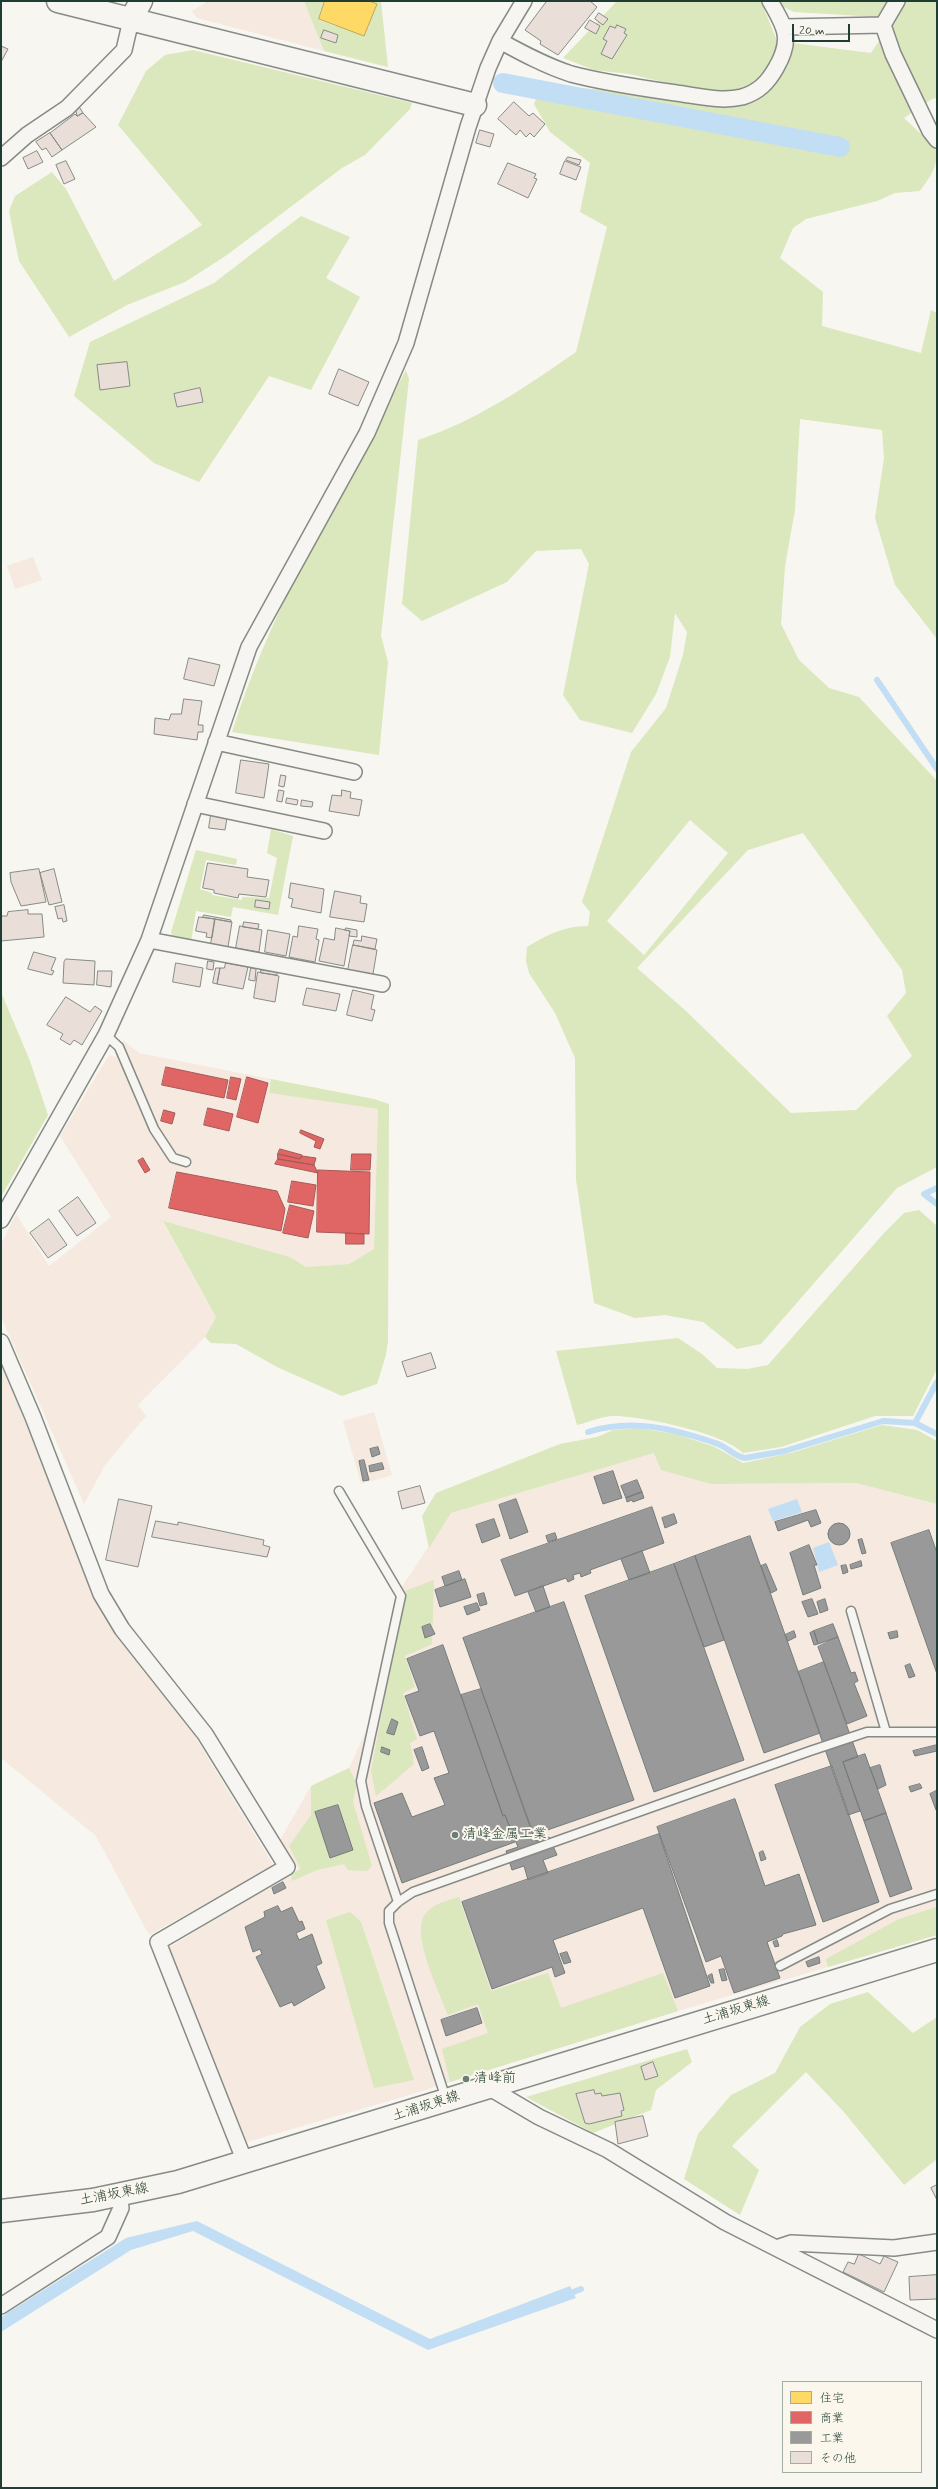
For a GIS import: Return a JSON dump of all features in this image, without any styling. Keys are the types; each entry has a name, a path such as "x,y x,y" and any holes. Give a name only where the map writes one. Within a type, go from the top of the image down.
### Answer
{"main road":[{"path":"58,1 475,106"},
{"path":"131,20 141,1"},
{"name":"土浦坂東線","path":"1,2211 119,2195 178,2182 937,1950"}],"street":[{"path":"1,1220 106,1035 149,940 249,647 366,433 406,343 475,106 500,41 524,1"},
{"path":"500,41 537,61 571,74 630,86 726,100 759,90 769,78 782,57 786,39 785,27 770,1"},
{"path":"883,25 897,1"},
{"path":"1,158 27,135 67,108 124,50 131,20"},
{"path":"785,27 883,25"},
{"path":"883,25 896,61 930,132 937,140"},
{"path":"216,742 354,772"},
{"path":"195,804 324,831"},
{"path":"149,940 382,984"},
{"path":"1,1342 36,1424 101,1594 122,1629 204,1734 287,1867 158,1942 245,2162"},
{"path":"488,2087 539,2117 608,2150 725,2222 937,2330"},
{"path":"1,2306 108,2238 121,2208 119,2195"},
{"path":"776,2248 791,2243 894,2248 937,2242"}],"lane":[{"path":"106,1035 119,1048 154,1129 173,1158 186,1162"},
{"path":"339,1491 401,1596 361,1782 366,1806 398,1902"},
{"path":"851,1611 886,1732"},
{"path":"446,2100 389,1923 389,1912 398,1902 413,1892 810,1750 867,1732 937,1732"},
{"path":"780,1966 890,1909 937,1894"}],"shaded area":[{"path":"208,1 304,1 324,51 197,18 192,11"},
{"path":"33,557 42,580 15,589 7,566"},
{"path":"123,1040 139,1053 271,1079 269,1093 378,1109 374,1249 349,1264 306,1267 290,1257 163,1222 216,1317 205,1337 138,1405 146,1416 105,1465 84,1504 1,1317 1,1244 16,1214 49,1266 111,1217 60,1136 109,1055 116,1057"},
{"path":"1,1361 91,1586 124,1637 191,1730 274,1866 149,1935 96,1836 1,1758"},
{"path":"374,1412 392,1475 361,1484 343,1421"},
{"path":"654,1453 711,1484 856,1483 937,1504 937,1935 678,2011 396,2099 247,2142 168,1948 298,1869 280,1840 311,1786 349,1768 369,1724 397,1594 451,1513"}],"green space":[{"path":"304,1 325,1 319,20 335,26 376,4 369,1 381,1 388,67 324,51","holes":["324,30 338,35 336,43 321,38"]},
{"path":"617,1 761,1 777,41 871,53 905,1 937,1 937,98 932,99 904,118 937,149 935,167 930,176 920,191 895,193 877,201 806,219 793,228 780,258 823,292 822,326 921,353 931,310 937,313 937,639 895,585 875,518 884,458 882,430 800,419 795,510 785,566 781,624 799,660 829,688 859,697 937,781 937,1167 897,1188 761,1344 737,1349 703,1322 665,1315 635,1318 594,1303 576,1179 575,1058 555,1013 529,973 526,961 527,947 534,943 564,929 588,926 590,912 582,902 631,752 666,708 683,655 687,632 675,613 670,657 656,694 632,733 580,720 563,695 589,564 581,549 536,551 507,582 422,621 402,604 418,440 460,423 500,402 576,352 607,227 580,212 590,163 550,132 534,104 541,86 612,90 706,106 715,94 629,74 594,70 563,58","holes":["690,820 728,853 644,955 607,921","803,833 902,970 906,993 887,1016 912,1056 856,1110 791,1113 686,1011 637,968 748,850"]},
{"path":"776,1 888,1 878,17 794,12 775,3"},
{"path":"193,50 412,103 410,109 365,155 342,168 227,255 185,282 127,305 69,337 19,261 9,211 15,196 52,172 66,189 114,281 202,225 118,125 146,71 165,55"},
{"path":"301,216 350,237 326,278 360,297 311,390 269,376 199,482 154,463 74,396 90,342 214,283","holes":["127,363 129,386 100,390","200,388 203,402 177,407 174,394"]},
{"path":"406,370 409,379 381,636 388,662 379,755 232,732 248,685 288,592 334,502"},
{"path":"271,829 293,836 278,915 233,907 231,917 196,911 191,942 173,939 171,932 196,850 237,859 236,865 206,860 200,889 212,893 212,895 242,900 242,897 269,898 277,858 267,853"},
{"path":"1,992 30,1061 48,1115 1,1197"},
{"path":"271,1079 374,1099 389,1104 388,1341 386,1355 377,1384 342,1396 277,1367 236,1344 211,1343 205,1337 216,1317 163,1221 290,1257 306,1267 349,1264 374,1249 378,1109 269,1093"},
{"path":"919,1210 937,1226 937,1369 913,1416 875,1416 781,1447 743,1453 719,1439 702,1433 683,1427 645,1419 611,1416 577,1425 556,1351 678,1338 702,1354 717,1368 747,1369 768,1365 884,1233 904,1213"},
{"path":"882,1425 917,1430 937,1441 937,1504 856,1483 711,1484 661,1470 654,1453 451,1513 429,1548 422,1516 436,1493 560,1444 597,1437 613,1430 637,1428 676,1434 715,1447 743,1463 791,1453"},
{"path":"434,1580 432,1644 405,1656 415,1687 403,1693 417,1739 410,1743 414,1764 376,1796 371,1771 405,1591"},
{"path":"349,1768 357,1784 353,1802 372,1866 367,1871 348,1870 344,1864 317,1870 292,1881 291,1874 301,1869 289,1846 311,1815 311,1786","holes":["338,1805 353,1850 330,1857"]},
{"path":"459,1897 491,1991 548,1973 561,2008 663,1973 678,2011 450,2082 442,2049 488,2033 478,2004 448,2015 423,1948 421,1934 422,1922 429,1910 441,1903"},
{"path":"937,1907 937,1935 828,1967 826,1959 899,1919"},
{"path":"350,1912 361,1922 414,2080 374,2088 326,1920"},
{"path":"868,1992 913,2033 937,2017 937,2159 904,2185 843,2111 806,2072 732,2146 759,2170 740,2215 684,2179 698,2134 731,2095 775,2073 800,2027 830,2004"},
{"path":"687,2049 692,2062 656,2090 651,2110 593,2133 526,2097","holes":["653,2062 658,2076 646,2080 641,2067","594,2090 595,2094 601,2093 602,2096 620,2093 624,2110 621,2111 622,2116 589,2124 585,2123 576,2094"]}],"water":[{"path":"797,1499 802,1512 773,1521 768,1509"},
{"path":"829,1542 838,1565 819,1572 813,1548"},
{"path":"197,2221 430,2339 570,2286 576,2298 428,2350 193,2231 131,2250 1,2332 1,2317 126,2238"}],"building: 住宅":[{"path":"325,1 369,1 377,4 364,36 319,19"}],"building: 商業":[{"path":"166,1067 228,1080 224,1098 162,1085"},
{"path":"231,1077 241,1079 236,1100 227,1098"},
{"path":"247,1077 268,1083 258,1123 237,1117"},
{"path":"208,1108 233,1114 229,1131 204,1125"},
{"path":"164,1110 175,1113 172,1124 161,1121"},
{"path":"301,1130 324,1139 320,1149 314,1147 316,1141 300,1133"},
{"path":"280,1149 302,1156 300,1159 278,1154"},
{"path":"278,1154 300,1159 302,1156 316,1158 314,1165 278,1159"},
{"path":"352,1154 371,1154 370,1170 351,1170"},
{"path":"143,1158 150,1170 145,1173 138,1161"},
{"path":"278,1159 314,1165 318,1173 275,1164"},
{"path":"318,1170 370,1172 369,1234 317,1232"},
{"path":"177,1172 277,1191 285,1209 281,1231 169,1208"},
{"path":"292,1181 316,1185 313,1206 288,1202"},
{"path":"290,1205 314,1211 308,1238 283,1233"},
{"path":"346,1233 364,1234 364,1244 346,1244"}],"building: 工業":[{"path":"378,1447 380,1454 372,1457 370,1449"},
{"path":"364,1460 369,1480 363,1481 359,1461"},
{"path":"382,1463 384,1469 370,1472 369,1466"},
{"path":"613,1471 622,1498 603,1504 594,1477"},
{"path":"637,1480 642,1492 626,1498 621,1486"},
{"path":"642,1492 644,1498 633,1502 632,1500 627,1502 626,1498"},
{"path":"516,1499 528,1532 510,1539 499,1505"},
{"path":"652,1507 664,1543 590,1570 591,1573 581,1577 580,1573 573,1575 574,1579 568,1582 566,1578 515,1596 501,1560"},
{"path":"816,1510 821,1523 811,1527 808,1520 778,1531 775,1522"},
{"path":"674,1514 677,1523 665,1528 662,1518"},
{"path":"494,1519 500,1536 482,1543 476,1525"},
{"path":"839,1523 847,1526 850,1534 847,1542 839,1545 831,1542 828,1534 831,1526"},
{"path":"929,1530 937,1553 937,1674 891,1543"},
{"path":"555,1533 557,1539 548,1542 546,1536"},
{"path":"750,1536 820,1733 764,1753 695,1556"},
{"path":"862,1539 866,1553 862,1554 858,1540"},
{"path":"809,1545 817,1565 814,1565 821,1588 803,1595 790,1553"},
{"path":"642,1551 650,1573 629,1580 621,1559"},
{"path":"695,1556 724,1640 704,1647 674,1564"},
{"path":"861,1561 862,1566 851,1569 850,1565"},
{"path":"674,1564 744,1760 654,1792 585,1596"},
{"path":"766,1564 777,1590 771,1593 761,1566"},
{"path":"846,1565 848,1572 843,1574 841,1566"},
{"path":"459,1571 462,1580 445,1586 442,1577"},
{"path":"465,1579 471,1597 440,1607 435,1590"},
{"path":"543,1586 550,1607 536,1612 528,1592"},
{"path":"484,1593 487,1604 480,1606 477,1595"},
{"path":"812,1599 818,1614 808,1617 802,1602"},
{"path":"825,1599 828,1610 820,1613 817,1602"},
{"path":"564,1602 634,1800 533,1835 463,1638"},
{"path":"477,1603 480,1610 467,1615 464,1607"},
{"path":"430,1624 435,1634 425,1638 422,1627"},
{"path":"833,1624 838,1637 818,1644 814,1631"},
{"path":"794,1631 796,1637 788,1641 785,1635"},
{"path":"814,1631 818,1644 814,1645 810,1633"},
{"path":"897,1631 898,1637 890,1639 888,1633"},
{"path":"838,1637 851,1673 855,1672 858,1681 854,1683 867,1716 847,1724 818,1647"},
{"path":"443,1645 503,1816 505,1815 515,1842 402,1883 374,1803 402,1793 412,1817 445,1805 434,1778 449,1773 434,1731 420,1736 405,1696 419,1691 407,1659"},
{"path":"824,1662 858,1757 843,1762 860,1811 848,1815 798,1672"},
{"path":"910,1664 915,1676 909,1678 905,1666"},
{"path":"481,1689 536,1841 549,1837 557,1855 543,1860 548,1873 528,1880 524,1866 512,1870 506,1851 518,1847 505,1815 503,1816 461,1695"},
{"path":"392,1719 398,1722 394,1735 387,1733"},
{"path":"937,1745 937,1751 915,1756 913,1751"},
{"path":"382,1747 390,1750 389,1755 381,1752"},
{"path":"422,1747 429,1768 422,1771 414,1750"},
{"path":"865,1754 886,1813 864,1821 843,1762"},
{"path":"880,1765 886,1785 878,1789 870,1768"},
{"path":"832,1766 879,1902 823,1922 775,1785"},
{"path":"920,1784 922,1788 911,1792 909,1787"},
{"path":"936,1791 937,1793 936,1810 930,1794"},
{"path":"735,1799 765,1886 799,1874 816,1925 783,1934 782,1936 767,1942 780,1978 734,1993 721,1956 706,1962 657,1827"},
{"path":"338,1805 353,1850 330,1858 315,1812"},
{"path":"886,1813 912,1889 890,1897 864,1821"},
{"path":"659,1834 710,1986 675,1998 643,1908 553,1940 565,1973 555,1977 552,1967 492,1989 462,1902"},
{"path":"763,1851 766,1859 761,1861 759,1853"},
{"path":"283,1882 286,1888 274,1894 272,1888"},
{"path":"278,1906 281,1912 292,1907 299,1922 302,1921 305,1929 296,1933 299,1940 312,1934 322,1963 316,1966 325,1988 294,2006 292,2002 280,2007 256,1957 262,1954 260,1949 253,1952 245,1927 265,1917 264,1912"},
{"path":"777,1940 779,1946 775,1947 773,1942"},
{"path":"567,1952 571,1962 564,1964 560,1954"},
{"path":"819,1957 820,1963 808,1967 806,1962"},
{"path":"724,1969 727,1980 722,1981 719,1970"},
{"path":"712,1974 714,1983 711,1983 708,1976"},
{"path":"477,2008 482,2023 446,2036 441,2020"}],"building: その他":[{"path":"590,1 597,7 558,55 540,44 541,41 525,30 546,2"},
{"path":"599,13 608,19 603,25 595,19"},
{"path":"590,20 600,26 596,34 585,28"},
{"path":"617,25 626,29 624,33 627,35 612,59 601,54 607,41 603,39 610,26 615,28"},
{"path":"324,30 338,35 336,43 321,38"},
{"path":"1,46 8,49 1,62"},
{"path":"514,102 529,116 533,113 545,124 534,137 530,133 526,137 520,130 516,135 498,119"},
{"path":"80,108 83,113 77,116 76,111"},
{"path":"83,113 96,127 62,150 50,133 75,114 77,116"},
{"path":"480,130 494,134 490,147 476,143"},
{"path":"50,133 62,150 52,157 46,148 42,150 36,142"},
{"path":"37,151 43,162 28,169 23,158"},
{"path":"568,157 581,160 579,165 566,160"},
{"path":"66,161 75,179 64,184 56,165"},
{"path":"565,161 581,167 576,180 560,174"},
{"path":"508,163 536,174 534,178 537,179 528,198 498,184"},
{"path":"127,362 130,386 100,390 97,365"},
{"path":"339,369 369,382 358,406 329,394"},
{"path":"200,388 203,402 177,407 174,394"},
{"path":"189,658 220,665 214,686 184,679"},
{"path":"184,699 202,701 198,725 203,725 203,732 198,732 197,740 154,734 155,718 169,720 171,714 181,714"},
{"path":"241,760 269,764 264,798 236,793"},
{"path":"281,775 286,776 284,787 279,786"},
{"path":"279,790 284,791 282,802 277,801"},
{"path":"342,790 351,792 350,798 362,800 359,816 329,811 332,795 341,796"},
{"path":"287,798 298,800 297,805 286,803"},
{"path":"302,800 313,802 312,807 301,806"},
{"path":"211,815 227,818 225,830 209,828"},
{"path":"208,863 248,869 247,877 269,880 266,897 239,894 238,898 214,893 214,890 203,888"},
{"path":"39,869 46,902 21,906 11,882 10,873"},
{"path":"54,869 62,902 49,905 40,873"},
{"path":"291,883 324,889 321,913 291,907 293,899 289,898"},
{"path":"335,891 361,896 360,903 367,904 364,922 330,917"},
{"path":"256,900 270,902 269,909 255,907"},
{"path":"64,905 67,921 63,922 62,918 58,919 55,907"},
{"path":"28,910 28,914 42,914 44,937 1,941 1,916 7,916 8,912"},
{"path":"204,915 231,920 231,922 203,917"},
{"path":"199,917 215,919 212,938 206,937 207,933 196,931"},
{"path":"215,919 232,922 228,947 211,944"},
{"path":"244,922 259,924 258,929 243,927"},
{"path":"240,926 262,930 259,952 236,948"},
{"path":"299,926 318,929 316,939 319,940 315,962 289,957 293,936 297,937"},
{"path":"336,928 350,931 344,966 319,961 324,938 334,940"},
{"path":"346,928 357,930 357,937 349,936 350,931 345,930"},
{"path":"268,930 290,934 286,956 265,952"},
{"path":"362,936 377,939 375,949 353,945 354,940 361,941"},
{"path":"353,945 377,950 373,974 348,970"},
{"path":"34,952 56,958 51,970 54,971 52,975 28,969"},
{"path":"66,959 95,961 94,985 63,983 64,962"},
{"path":"208,961 214,962 213,970 207,969"},
{"path":"176,963 203,968 200,987 173,982"},
{"path":"226,963 248,967 243,989 217,984 220,968 224,968"},
{"path":"216,968 220,968 217,984 213,983"},
{"path":"251,968 256,969 255,981 249,980"},
{"path":"261,970 277,972 277,975 261,973"},
{"path":"98,971 112,971 111,987 97,985"},
{"path":"258,972 279,976 275,1002 254,998"},
{"path":"307,988 340,994 336,1011 303,1005"},
{"path":"353,990 374,995 371,1009 375,1010 372,1021 347,1015"},
{"path":"66,997 90,1012 95,1006 102,1011 82,1045 74,1040 70,1045 60,1039 63,1034 47,1025"},
{"path":"78,1197 96,1223 77,1236 59,1211"},
{"path":"49,1219 67,1245 48,1258 30,1233"},
{"path":"431,1353 436,1368 407,1377 402,1362"},
{"path":"420,1486 425,1503 402,1509 398,1492"},
{"path":"119,1499 152,1506 138,1567 106,1560"},
{"path":"156,1521 178,1525 178,1522 264,1540 263,1545 270,1547 267,1557 152,1537"},
{"path":"653,2062 658,2076 645,2080 641,2067"},
{"path":"594,2090 595,2094 601,2093 602,2096 620,2093 624,2110 621,2111 622,2116 589,2124 585,2123 576,2094"},
{"path":"643,2116 648,2136 618,2144 615,2122"},
{"path":"937,2185 937,2200 931,2188"},
{"path":"859,2254 880,2264 884,2256 898,2262 884,2292 843,2272 848,2262 854,2264"},
{"path":"937,2275 937,2299 910,2300 909,2277"}],"waterway":[{"path":"503,83 840,147"},
{"path":"877,680 937,769"},
{"path":"937,1188 924,1194 937,1204"},
{"path":"915,1423 937,1382"},
{"path":"588,1432 621,1426 654,1427 686,1434 718,1444 738,1456 745,1458 785,1451 883,1421 915,1423 937,1434"},
{"path":"566,2295 581,2289"}],"place":[{"name":"清峰金属工業","path":"455,1835"},
{"name":"清峰前","path":"466,2079"}]}
